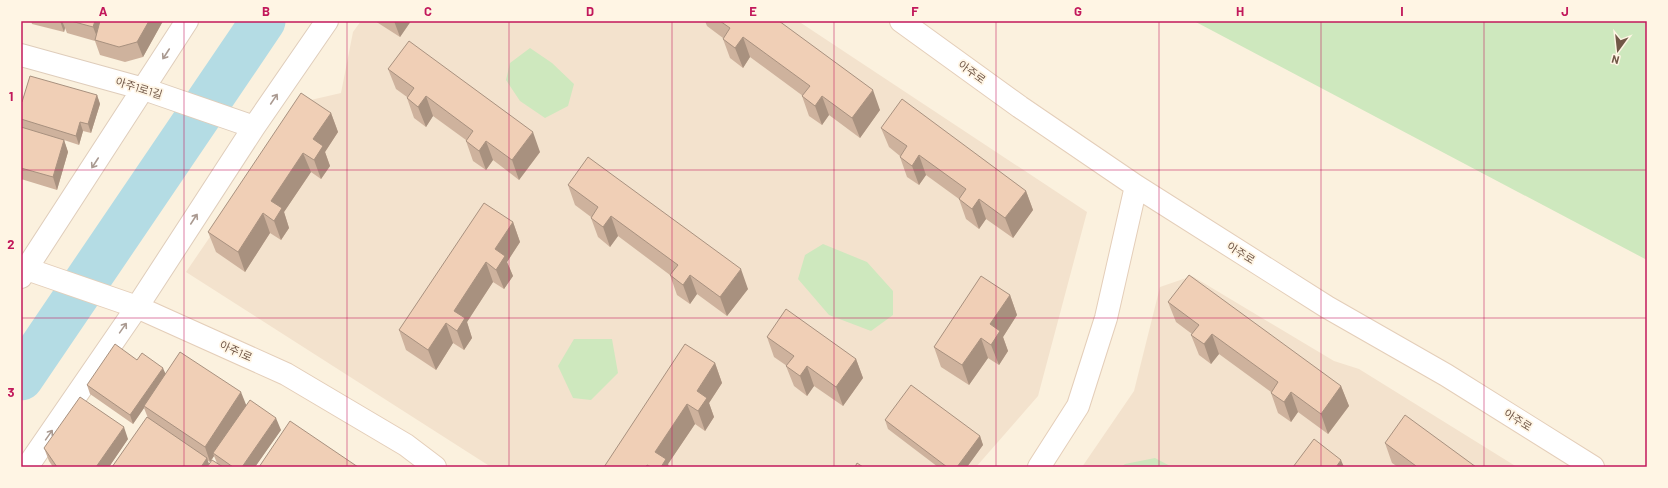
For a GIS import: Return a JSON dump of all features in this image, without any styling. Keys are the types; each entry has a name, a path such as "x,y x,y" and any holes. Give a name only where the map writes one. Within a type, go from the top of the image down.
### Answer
{"street":[{"path":"23,271 144,89 187,21"},
{"path":"27,467 137,307 254,128 327,21"},
{"name":"아주로","path":"901,21 1020,107 1136,186 1327,307 1446,375 1593,467"},
{"name":"아주1로1길","path":"21,55 144,89 254,128"},
{"path":"1039,467 1078,406 1106,318 1136,186"},
{"name":"아주1로","path":"23,271 137,307 286,374 406,445 435,467"}],"shaded area":[{"path":"361,21 798,21 1087,212 1038,396 976,467 491,467 186,272 302,102 341,93 353,32"},
{"path":"1192,276 1334,361 1359,369 1517,467 1082,467 1134,391 1160,287"}],"green space":[{"path":"1194,21 1647,21 1647,260"},
{"path":"530,48 552,63 574,84 568,106 545,118 520,101 506,80 510,63"},
{"path":"823,244 867,262 893,291 893,315 871,331 829,315 798,279 805,255"},
{"path":"574,339 612,339 618,373 591,400 573,398 558,366"},
{"path":"1155,458 1172,467 1121,467 1125,464"}],"building":[{"path":"71,21 95,21 93,27"},
{"path":"100,21 149,21 137,42 119,47 95,40"},
{"path":"720,21 779,21 873,90 852,118 822,96 815,106 802,96 810,86 743,37 735,48 723,39 730,28"},
{"path":"409,41 533,132 512,160 486,141 479,151 466,141 473,131 426,96 418,107 407,98 414,88 388,69"},
{"path":"30,76 97,95 88,124 80,122 76,136 21,119 21,102"},
{"path":"301,93 331,113 313,139 323,146 314,160 303,153 271,201 282,208 274,221 263,213 238,252 208,232"},
{"path":"902,99 1026,191 1005,218 979,199 972,209 959,199 966,189 919,155 912,166 900,157 907,146 881,128"},
{"path":"21,127 64,140 53,177 21,168"},
{"path":"588,157 741,269 720,297 690,275 683,285 670,275 678,265 611,216 603,227 591,218 598,207 568,185"},
{"path":"484,203 513,222 495,249 505,256 496,270 486,262 454,311 465,318 457,331 446,323 428,350 399,330"},
{"path":"1189,275 1341,386 1321,414 1291,392 1284,402 1271,393 1278,382 1212,334 1204,344 1191,335 1199,325 1168,302"},
{"path":"981,276 1010,295 990,324 1000,331 991,345 981,338 962,365 934,347"},
{"path":"786,309 856,359 836,387 807,366 800,376 786,366 794,356 767,337"},
{"path":"115,344 137,360 142,353 163,368 130,415 87,385"},
{"path":"685,344 715,363 697,391 707,398 698,411 687,404 655,452 666,459 661,467 651,467 647,465 646,467 604,467"},
{"path":"180,352 241,392 205,447 144,406"},
{"path":"911,385 980,436 957,467 947,467 885,420"},
{"path":"80,397 124,427 96,467 57,467 44,448"},
{"path":"250,400 276,418 242,467 233,467 213,453"},
{"path":"1405,415 1476,467 1415,467 1416,466 1385,443"},
{"path":"147,417 207,458 201,467 112,467"},
{"path":"290,421 358,467 259,467"},
{"path":"1314,439 1341,460 1336,467 1293,467"},
{"path":"212,460 223,467 207,467"},
{"path":"857,463 863,467 855,467"}],"waterway":[{"path":"21,378 263,21"}]}
